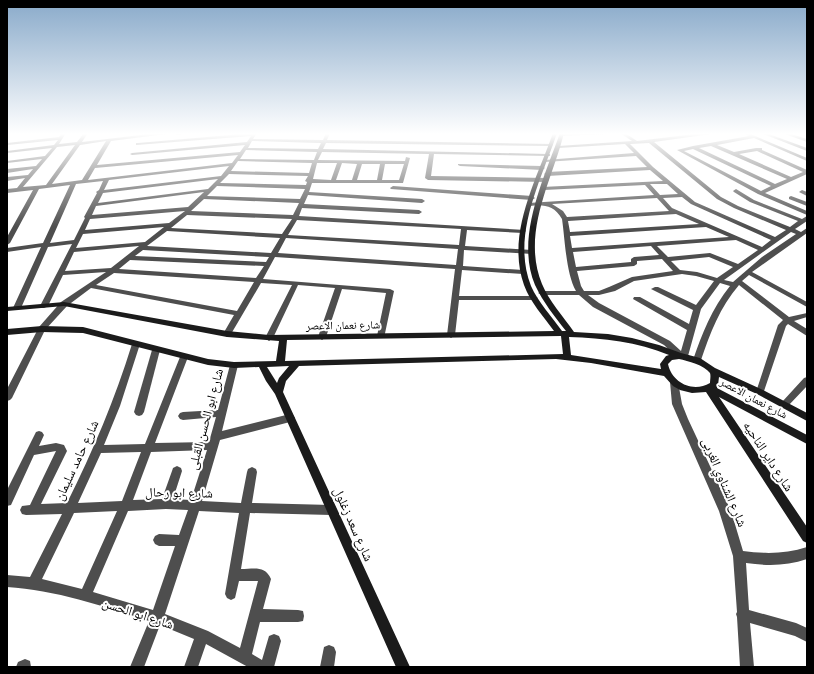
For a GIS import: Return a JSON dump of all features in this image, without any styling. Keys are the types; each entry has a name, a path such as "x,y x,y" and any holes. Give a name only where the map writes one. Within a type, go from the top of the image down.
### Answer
{"main road":[{"path":"544,164 537,180 523,231 521,260 527,285 534,298 566,334"},
{"path":"551,164 544,188 543,203 537,216 532,236 532,252 534,272 542,293 566,334 567,357"},
{"path":"527,215 537,216"},
{"name":"شارع نعمان الاعصر","path":"7,309 64,304 227,334 269,338 566,334 631,340 697,360 712,370 785,404 807,417"},
{"path":"7,332 42,329 83,330 184,357 234,365 540,356 567,357 665,373 674,382 692,390 701,391 710,389 714,385 716,380 712,370"},
{"path":"280,364 283,338"},
{"path":"665,373 664,364 666,361 669,358 681,356"},
{"path":"279,392 282,380 296,364"},
{"name":"شارع سعد زغلول","path":"262,365 269,379 279,392 331,510 404,667"},
{"name":"شارع نعمان الاعصر","path":"710,389 807,440"},
{"name":"شارع داير الناحيه","path":"710,389 807,537"}],"street":[{"path":"18,190 40,164"},
{"path":"48,186 64,164"},
{"path":"84,182 92,167 122,164"},
{"path":"7,191 217,164"},
{"path":"7,398 42,329 64,304 128,258 188,211 234,164"},
{"path":"227,334 295,217 314,164"},
{"path":"333,182 339,164"},
{"path":"354,182 360,164"},
{"path":"379,182 383,164"},
{"path":"216,184 308,184 354,182 361,184 402,182 407,164"},
{"path":"430,164 428,178 537,180 547,177 651,168"},
{"path":"461,178 460,165 486,166 504,164"},
{"path":"648,164 683,195 707,210 776,240"},
{"path":"678,164 719,198 789,231 802,233 807,241"},
{"path":"707,164 760,192 807,213"},
{"path":"730,164 775,186"},
{"path":"757,164 791,179"},
{"path":"790,164 807,172"},
{"path":"486,166 486,179"},
{"path":"7,170 38,167"},
{"path":"228,172 422,201"},
{"path":"760,192 807,172"},
{"path":"7,179 30,176"},
{"path":"99,192 223,177"},
{"path":"44,306 99,192 107,179"},
{"path":"397,182 392,191 543,203 683,195"},
{"path":"544,188 667,182"},
{"path":"17,308 74,183"},
{"path":"646,183 668,207 762,249"},
{"path":"7,243 37,187"},
{"path":"93,205 210,190"},
{"path":"736,191 752,201 804,222"},
{"path":"203,197 419,212"},
{"path":"791,198 807,204"},
{"path":"543,203 557,209 565,219 573,269 577,286 582,294 596,305 667,343 681,356 697,309 719,280 737,266 804,222"},
{"path":"87,217 188,211 523,231"},
{"path":"565,219 678,212"},
{"path":"567,234 707,225"},
{"path":"81,232 167,227 285,236 463,246 532,252"},
{"path":"451,335 463,246 464,227"},
{"path":"697,360 708,327 720,304 736,283 748,272 802,233"},
{"path":"570,250 737,238"},
{"path":"7,250 77,240"},
{"path":"653,245 678,272"},
{"path":"72,250 143,246 523,272"},
{"path":"573,269 602,264 635,264 633,260 635,259 710,255 737,266"},
{"path":"128,258 268,264"},
{"path":"60,273 112,270 391,291 381,336"},
{"path":"542,293 582,294 606,292 632,279 678,272 692,272 719,280 736,283 807,333"},
{"path":"748,272 807,305"},
{"path":"269,338 296,283"},
{"path":"90,286 239,314"},
{"path":"322,337 338,287"},
{"path":"655,289 697,309"},
{"path":"456,298 534,298"},
{"path":"638,300 691,329"},
{"path":"760,392 782,325 788,320 807,315"},
{"name":"شارع حامد سليمان","path":"34,583 98,449 126,379 136,344"},
{"path":"139,412 156,350"},
{"path":"85,596 125,506 184,357"},
{"name":"شارع ابو الحسن القبلى","path":"135,666 157,617 195,506 222,413 234,365"},
{"path":"785,404 807,380"},
{"name":"شارع الشناوي الغربى","path":"674,382 678,404 683,419 725,511 739,556 747,667"},
{"path":"183,416 222,413"},
{"path":"98,449 148,447 214,441 290,418"},
{"path":"7,501 39,435"},
{"name":"شارع ابو رحال","path":"32,451 56,447 60,448 62,451 29,510 166,504 331,510"},
{"path":"166,504 177,471"},
{"path":"231,594 252,472"},
{"path":"159,540 183,541"},
{"path":"739,556 773,559 789,558 807,553"},
{"path":"235,575 257,574 262,575 265,579 244,657"},
{"name":"شارع ابو الحسن","path":"7,581 34,583 157,617 202,636 262,667"},
{"path":"742,614 796,630 807,635"},
{"path":"256,615 298,616"},
{"path":"191,667 202,636"},
{"path":"267,667 274,641"},
{"path":"327,667 329,652"}]}
